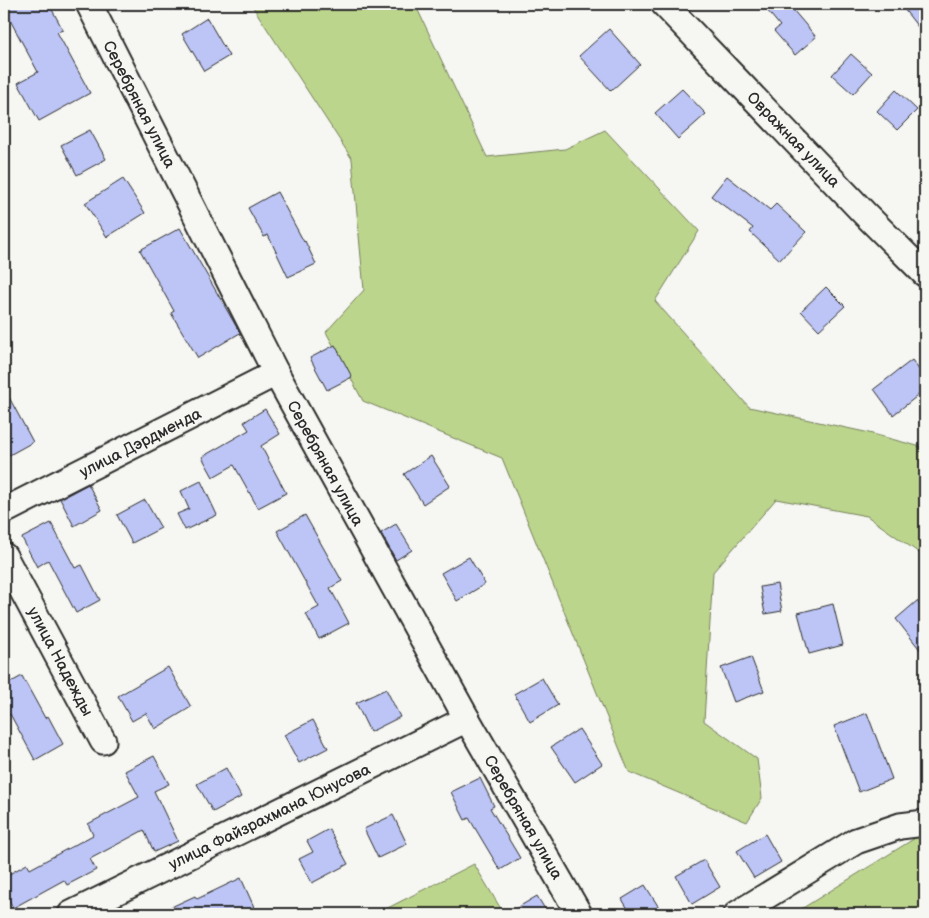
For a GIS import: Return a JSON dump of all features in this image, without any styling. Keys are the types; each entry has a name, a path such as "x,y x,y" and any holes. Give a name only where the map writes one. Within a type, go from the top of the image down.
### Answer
{"street":[{"name":"Серебряная улица","path":"89,4 276,373 467,719 579,914"},
{"name":"Овражная улица","path":"664,4 925,274"},
{"name":"улица Дэрдменда","path":"4,511 276,373"},
{"name":"улица Надежды","path":"4,556 103,740"},
{"name":"улица Файзрахмана Юнусова","path":"71,914 467,719"},
{"path":"737,914 856,841 900,826 925,823"}],"green space":[{"path":"251,4 415,4 487,157 565,149 605,130 699,231 655,301 749,407 865,432 925,448 925,557 867,516 776,499 713,572 704,721 757,759 762,798 747,822 629,772 502,458 363,401 326,332 364,290 352,159"},
{"path":"920,835 925,839 925,914 799,914 798,911"},
{"path":"474,864 504,914 376,914"}],"building":[{"path":"12,4 49,4 63,30 57,32 90,93 39,121 18,83 38,72 4,9"},
{"path":"762,4 788,4 816,37 795,55 774,31 780,26"},
{"path":"900,4 925,4 925,36"},
{"path":"207,18 229,56 204,71 182,34"},
{"path":"609,29 640,64 611,91 579,56"},
{"path":"851,54 872,73 853,94 832,75"},
{"path":"682,89 706,114 678,139 655,113"},
{"path":"896,90 917,110 897,130 877,111"},
{"path":"90,130 106,159 77,175 61,145"},
{"path":"727,176 770,210 776,204 806,232 780,260 750,232 753,228 711,196"},
{"path":"123,179 145,213 107,237 85,203"},
{"path":"277,192 316,264 288,277 268,235 264,237 248,208"},
{"path":"180,228 240,333 198,358 171,313 174,311 140,250"},
{"path":"826,287 845,306 819,330 801,311"},
{"path":"335,345 352,377 327,390 310,358"},
{"path":"912,360 925,378 925,390 893,415 874,389"},
{"path":"4,388 33,442 4,458"},
{"path":"265,409 280,434 261,446 286,493 258,508 234,465 213,477 202,457 249,430 244,422"},
{"path":"431,456 450,486 423,504 404,474"},
{"path":"201,481 217,515 185,530 177,514 189,509 181,491"},
{"path":"88,484 102,510 74,526 60,499"},
{"path":"145,500 161,528 132,543 117,515"},
{"path":"305,515 342,581 330,588 349,623 319,639 306,614 319,607 277,531"},
{"path":"51,523 75,568 82,565 100,600 76,613 48,560 37,567 22,538"},
{"path":"396,524 412,550 396,560 381,533"},
{"path":"469,557 485,584 457,601 441,573"},
{"path":"777,584 782,611 765,614 760,587"},
{"path":"917,601 925,611 925,656 896,619"},
{"path":"833,604 843,645 809,654 798,613"},
{"path":"751,657 764,691 734,702 721,668"},
{"path":"168,667 191,707 155,729 146,713 132,721 118,696"},
{"path":"22,676 45,718 48,716 63,744 35,760 10,714 4,718 4,686"},
{"path":"542,678 558,705 530,722 514,694"},
{"path":"386,689 400,717 370,732 356,703"},
{"path":"867,713 892,779 859,792 834,726"},
{"path":"313,720 328,748 299,763 284,735"},
{"path":"579,729 602,764 575,782 551,747"},
{"path":"154,756 169,784 154,791 178,841 154,852 144,830 90,859 96,870 67,885 64,880 13,908 4,890 4,877 27,864 30,869 93,835 88,824 139,797 125,771"},
{"path":"226,768 241,797 213,812 197,784"},
{"path":"480,778 494,806 490,808 520,858 500,870 469,818 465,820 451,792"},
{"path":"393,815 407,844 378,858 364,829"},
{"path":"329,829 348,864 312,883 299,859 313,852 307,841"},
{"path":"765,834 781,862 754,878 737,851"},
{"path":"704,860 720,887 692,904 676,876"},
{"path":"241,878 254,907 239,914 156,914 195,896 197,899"},
{"path":"645,885 663,914 631,914 622,899"},
{"path":"537,896 548,914 507,914"}]}
